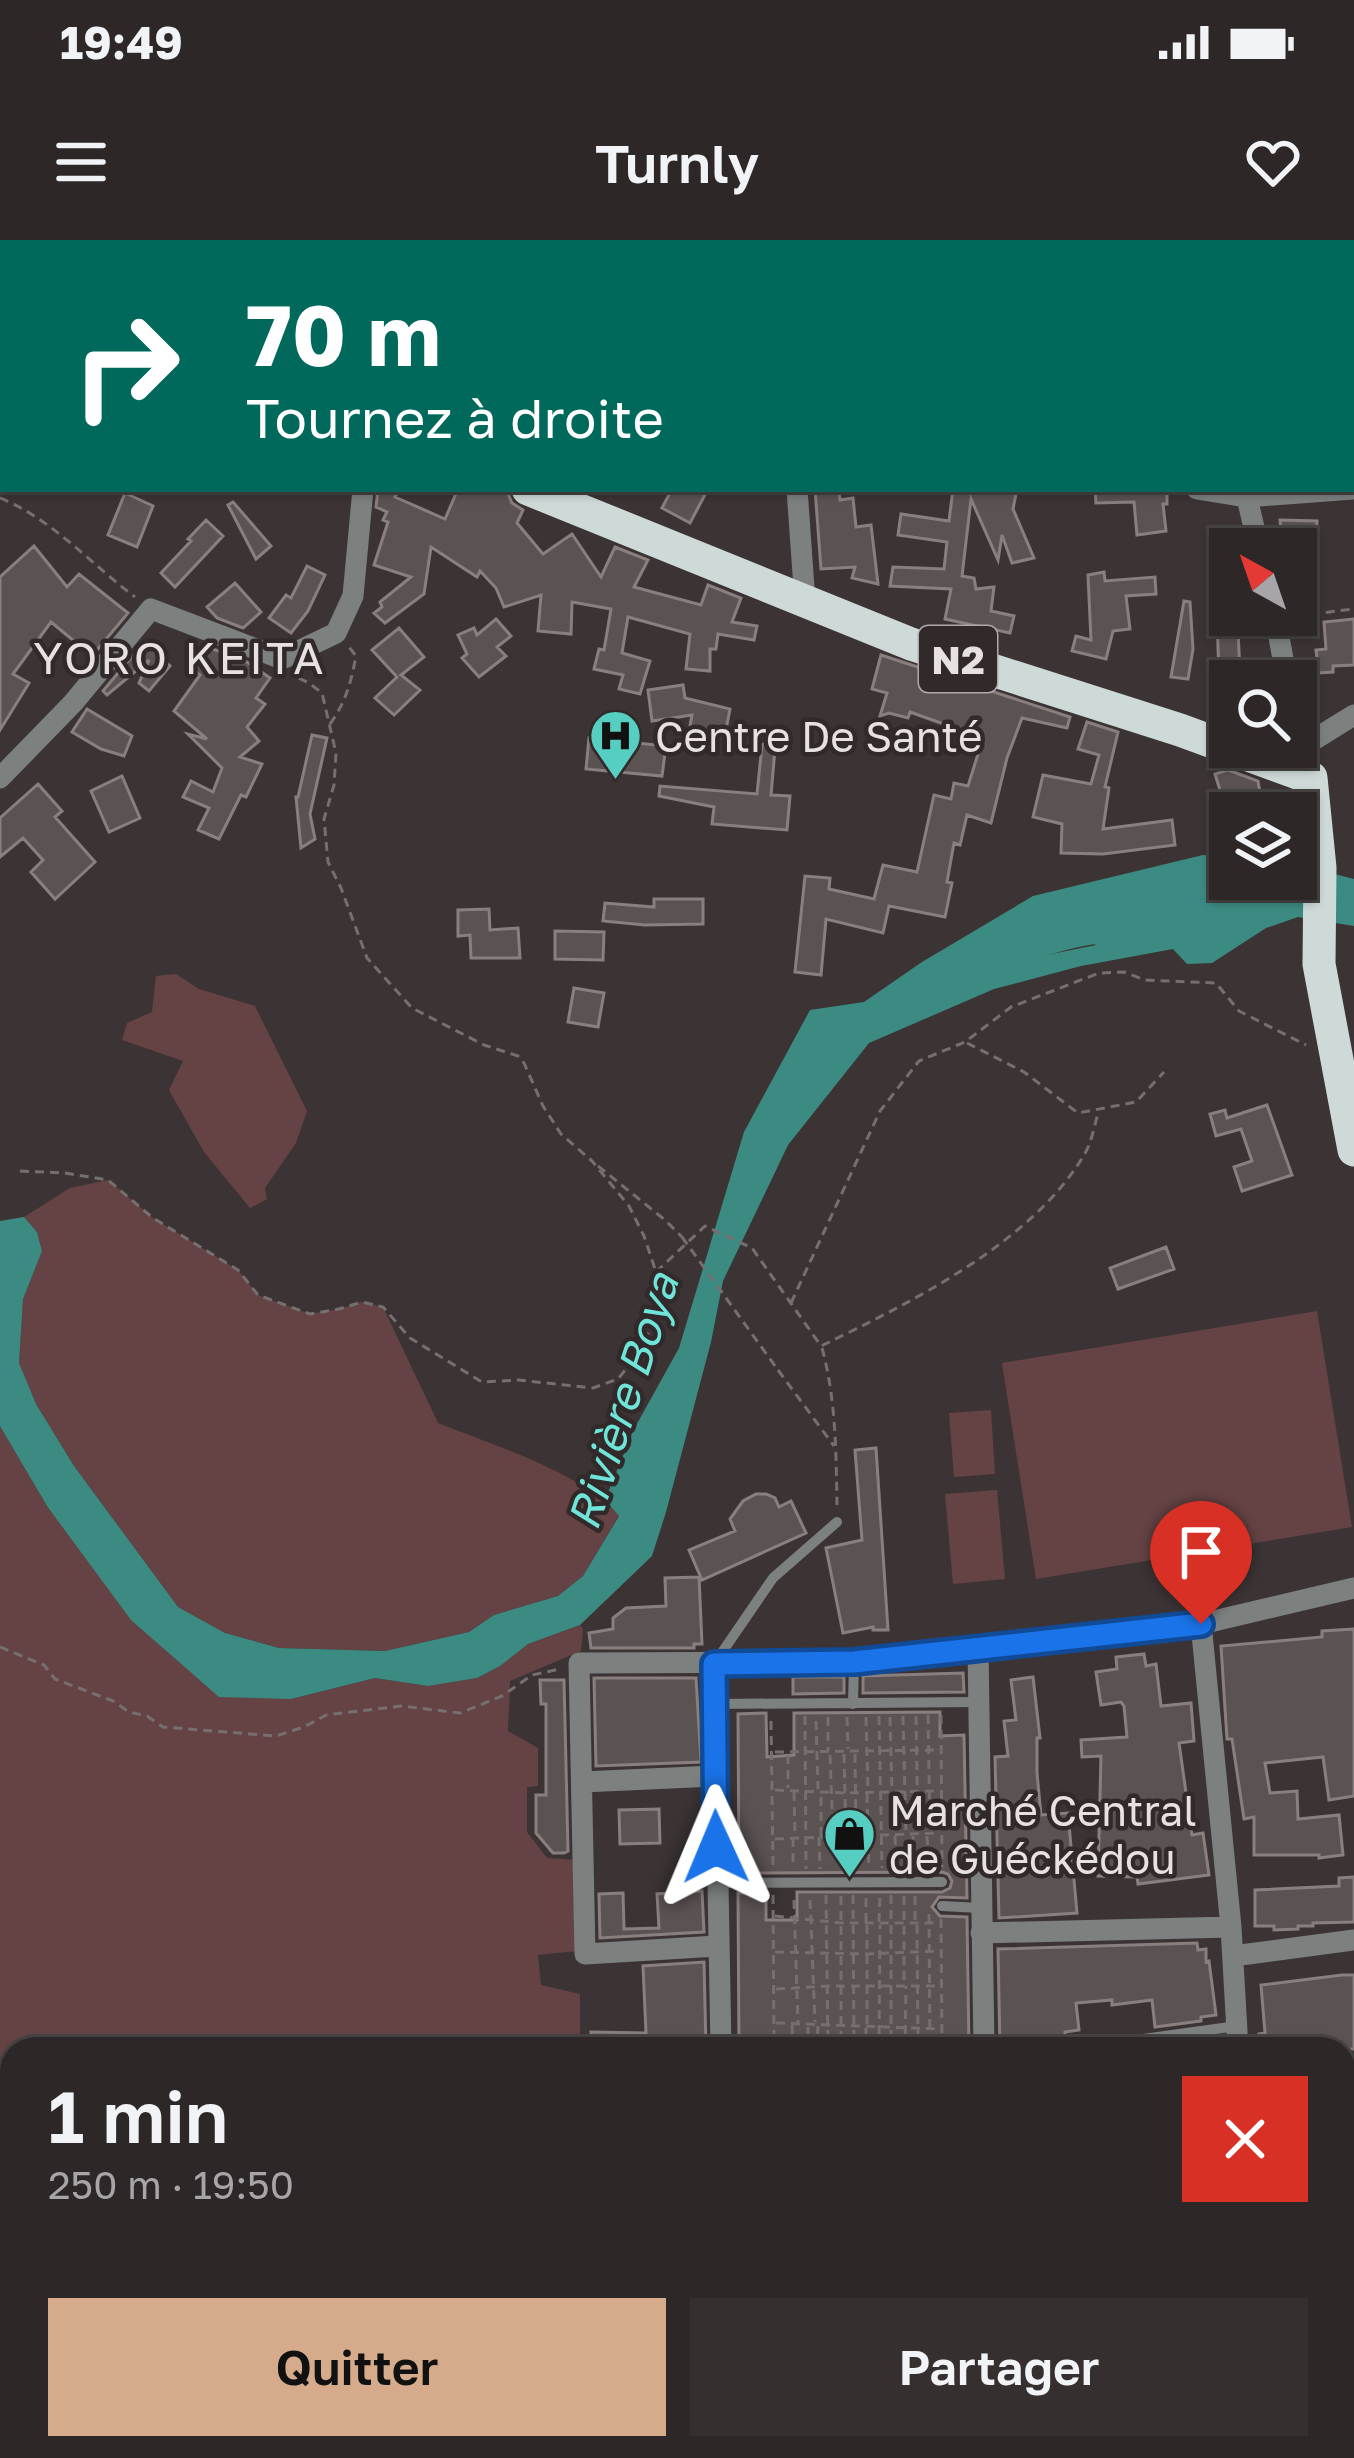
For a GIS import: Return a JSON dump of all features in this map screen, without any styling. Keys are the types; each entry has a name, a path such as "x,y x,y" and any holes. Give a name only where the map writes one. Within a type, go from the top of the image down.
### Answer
{"highway":[{"name":"N2","path":"542,492 581,500 911,644 1209,735"},
{"path":"1304,768 1320,868 1319,964 1354,1150"}],"street":[{"path":"0,778 73,703 151,609 282,659 336,633 353,596 363,492"},
{"path":"797,492 806,602"},
{"path":"1245,493 1254,528"},
{"path":"1317,741 1354,715"},
{"path":"717,1946 585,1954 579,1663 854,1662 1201,1624 1354,1588"},
{"path":"1201,1624 1238,2037"},
{"path":"978,1648 984,2037"},
{"path":"714,1664 721,2037"},
{"path":"582,1782 715,1776"},
{"path":"982,1934 1231,1928"},
{"path":"1233,1956 1354,1940"}],"lane":[{"path":"714,1664 773,1577 837,1522"},
{"path":"854,1662 885,1704"},
{"path":"714,1704 980,1702"},
{"path":"716,1883 933,1882"},
{"path":"942,1906 981,1908"}],"path":[{"path":"0,498 74,545 151,609"},
{"path":"1317,613 1354,609"},
{"path":"328,726 344,705 356,656 336,633"},
{"path":"282,659 290,675 322,693 336,753 334,785 324,818 328,862 367,958 412,1008 484,1045 518,1056 561,1134 682,1237 836,1450"},
{"path":"791,1303 880,1111 919,1061 965,1042 1011,1007 1099,973 1216,983 1239,1011 1338,1059"},
{"path":"965,1042 1024,1072 1078,1113 1136,1102 1164,1072"},
{"path":"821,1346 887,1314 995,1248 1049,1200 1074,1169 1086,1153 1099,1111"},
{"path":"20,1171 108,1180 153,1219 238,1270 258,1295 310,1314 362,1302 383,1307 410,1338 482,1382 518,1380 592,1388 618,1379 642,1349 654,1318 656,1272 629,1206 592,1161"},
{"path":"656,1272 705,1226 752,1248 821,1346 831,1379 837,1522"},
{"path":"0,1647 163,1727 276,1736 326,1715 401,1706 460,1713 502,1696 532,1675 579,1665"},
{"path":"816,1704 829,1752 833,1837"},
{"path":"794,2037 794,1918 811,1882 820,1837 816,1704"},
{"path":"816,1704 805,1752 816,2037"},
{"path":"885,1704 928,1750 933,1882 931,2037"},
{"path":"885,1704 904,1750 906,1834"},
{"path":"885,1704 916,1750 919,1834"},
{"path":"854,2037 854,1923 894,1835 885,1704"},
{"path":"879,2037 879,1923 868,1836 867,1751 885,1704"},
{"path":"867,2037 867,1924 880,1835 879,1751 885,1704"},
{"path":"885,1704 849,1751 844,1836 904,1923 905,2037"},
{"path":"772,1752 941,1750"},
{"path":"849,1751 856,1836 891,1923 892,2037"},
{"path":"788,1752 794,1838 826,1922 828,2037"},
{"path":"772,1790 941,1790"},
{"path":"772,1839 941,1833"},
{"path":"842,2037 841,1923 872,1882"},
{"path":"773,1916 841,1923 941,1923"},
{"path":"917,1923 918,2037"},
{"path":"774,1952 941,1951"},
{"path":"774,1989 942,1986"},
{"path":"774,2023 942,2029"},
{"path":"811,2037 814,2024"}],"shaded area":[{"path":"176,974 199,989 255,1006 307,1111 296,1143 265,1188 267,1199 250,1208 204,1152 169,1090 183,1061 122,1040 127,1023 152,1012 156,976"},
{"path":"108,1180 153,1218 238,1270 258,1295 310,1314 362,1302 383,1307 438,1423 559,1473 619,1515 583,1576 558,1596 494,1615 469,1632 385,1651 279,1648 225,1633 178,1607 74,1466 36,1404 19,1364 23,1299 42,1251 37,1232 24,1217 70,1188"},
{"path":"1317,1311 1352,1527 1036,1579 1002,1363"},
{"path":"991,1410 995,1474 954,1477 949,1413"},
{"path":"0,1426 47,1506 291,1699 375,1678 428,1686 477,1678 528,1644 580,1625 583,1629 581,1651 510,1681 508,1731 538,1748 538,1786 527,1787 527,1832 547,1858 578,1860 577,1951 538,1955 541,1985 580,1994 580,2037 0,2037"},
{"path":"997,1490 1005,1579 953,1584 945,1494"}],"water":[{"path":"1203,855 1209,855 1209,900 1317,900 1317,869 1354,879 1354,926 1298,917 1266,928 1212,963 1187,964 1173,949 1081,966 994,989 869,1043 788,1145 723,1281 711,1342 652,1556 580,1625 528,1644 477,1678 428,1686 375,1678 291,1699 219,1697 131,1620 47,1506 0,1426 0,1221 24,1217 37,1232 42,1251 23,1299 19,1363 36,1404 74,1466 178,1607 225,1633 279,1648 385,1651 469,1632 494,1615 558,1596 583,1576 619,1516 605,1500 633,1431 679,1348 744,1132 810,1010 864,1002 1033,896","holes":["1042,927 1096,945 993,966 987,964"]}],"building":[{"path":"378,492 398,492 395,497 445,519 457,492 507,492 512,503 523,510 517,523 543,554 572,534 601,577 615,547 648,560 634,587 701,605 708,585 741,598 732,622 757,626 754,640 718,634 716,649 710,649 710,671 686,669 690,634 628,617 622,653 650,661 640,694 619,689 623,675 594,669 599,649 604,650 611,609 572,602 571,634 538,631 541,595 504,607 496,588 480,571 477,577 431,547 424,594 385,623 374,613 382,607 380,602 411,577 374,565 388,522 383,520 387,512 376,507"},
{"path":"670,492 706,492 690,523 662,508"},
{"path":"815,492 839,492 840,500 853,498 856,527 871,525 878,584 852,578 855,567 821,569"},
{"path":"953,492 1016,492 1013,509 1034,558 1012,563 1002,535 998,560 971,499 962,576 974,578 976,589 994,587 991,611 1014,616 1010,633 945,619 951,589 890,586 893,567 944,569 947,542 898,535 901,514 949,521"},
{"path":"1095,492 1167,492 1167,504 1163,504 1166,531 1137,535 1134,502 1096,503"},
{"path":"125,493 153,506 137,547 108,535"},
{"path":"233,502 271,546 256,559 228,505"},
{"path":"206,520 223,536 175,587 161,573"},
{"path":"1280,520 1317,521 1317,528 1281,528"},
{"path":"34,546 67,587 79,574 128,613 92,656 51,622 13,674 29,683 0,730 0,577"},
{"path":"307,566 325,575 291,633 269,618 286,595 291,598"},
{"path":"1104,572 1105,581 1155,577 1156,594 1126,596 1130,629 1113,631 1106,659 1072,651 1076,636 1091,640 1088,575"},
{"path":"235,583 261,612 243,628 217,618 207,607"},
{"path":"1184,601 1190,602 1193,649 1188,679 1171,677"},
{"path":"496,619 511,636 497,647 506,656 479,677 462,658 467,654 458,635 474,628 477,635"},
{"path":"1354,619 1354,665 1333,666 1333,672 1319,673 1316,650 1326,649 1324,622"},
{"path":"399,628 424,657 401,675 420,690 394,715 375,698 397,677 372,650"},
{"path":"1218,636 1238,636 1239,660 1218,660"},
{"path":"144,642 170,666 149,691 139,683 149,660 107,695 103,691"},
{"path":"210,648 244,660 270,678 256,698 265,704 247,727 259,741 240,757 262,764 219,839 198,830 209,808 183,797 191,781 213,792 222,768 188,734 207,739 174,711 200,675 193,670"},
{"path":"881,655 1070,717 1067,728 1022,718 991,823 967,815 960,845 954,843 945,917 889,906 883,933 826,919 821,975 795,972 805,876 830,878 829,889 874,899 883,865 917,872 934,795 951,799 954,783 968,786 983,738 910,712 908,718 889,713 880,716 887,693 872,689"},
{"path":"683,685 685,698 730,709 725,735 690,726 692,715 652,721 648,690"},
{"path":"87,709 132,736 124,756 72,732"},
{"path":"1087,722 1118,732 1105,787 1109,788 1103,829 1172,820 1175,845 1103,854 1061,853 1062,824 1033,817 1043,775 1091,784 1099,755 1078,749"},
{"path":"312,735 327,738 310,814 315,839 301,848 296,797"},
{"path":"589,738 666,746 662,776 586,769"},
{"path":"776,738 771,795 790,796 787,830 712,824 714,807 659,796 660,786 757,794 762,745"},
{"path":"1228,770 1258,781 1260,792 1221,792 1215,774"},
{"path":"122,776 140,818 109,832 91,791"},
{"path":"38,784 62,811 55,817 95,862 55,899 31,872 43,860 23,838 0,857 0,818"},
{"path":"654,899 703,899 703,924 603,921 605,903 654,907"},
{"path":"489,909 490,930 518,928 520,958 471,958 470,935 458,936 458,910"},
{"path":"555,931 604,932 603,960 555,959"},
{"path":"574,988 604,993 598,1027 568,1022"},
{"path":"1267,1105 1292,1175 1242,1191 1234,1167 1252,1161 1241,1129 1216,1136 1210,1114 1225,1110 1227,1118"},
{"path":"1166,1247 1174,1269 1118,1289 1110,1268"},
{"path":"876,1448 888,1630 873,1627 843,1633 826,1548 862,1540 855,1450"},
{"path":"756,1494 775,1498 779,1507 791,1501 806,1533 702,1580 689,1550 735,1531 730,1519 743,1501"},
{"path":"699,1577 702,1644 694,1648 591,1648 589,1633 613,1629 613,1618 626,1608 666,1606 665,1578"},
{"path":"1354,1629 1354,1796 1329,1800 1323,1757 1265,1763 1270,1793 1297,1791 1298,1819 1339,1815 1343,1855 1254,1855 1254,1817 1244,1819 1232,1739 1227,1739 1221,1646 1322,1637 1322,1631"},
{"path":"1144,1654 1146,1666 1156,1664 1161,1706 1191,1703 1194,1741 1179,1743 1192,1835 1203,1833 1209,1875 1138,1884 1137,1877 1098,1876 1101,1756 1082,1757 1081,1740 1127,1737 1124,1706 1121,1702 1101,1705 1096,1672 1117,1669 1116,1657"},
{"path":"963,1673 964,1692 863,1693 863,1676"},
{"path":"793,1677 844,1677 844,1693 793,1694"},
{"path":"1033,1677 1041,1815 1068,1813 1077,1913 999,1918 995,1757 1008,1756 1004,1721 1016,1720 1011,1680"},
{"path":"594,1678 696,1678 701,1762 596,1766"},
{"path":"540,1680 564,1680 568,1851 564,1853 553,1853 536,1833 536,1795 546,1795 546,1704 541,1704"},
{"path":"940,1712 940,1736 964,1735 967,1898 939,1897 932,1907 940,1916 967,1917 969,2037 739,2037 738,1893 766,1893 766,1920 797,1920 797,1892 942,1892 952,1881 942,1872 739,1873 738,1714 766,1713 767,1757 794,1755 794,1713"},
{"path":"659,1809 660,1843 620,1844 619,1810"},
{"path":"1354,1877 1354,1922 1274,1930 1274,1926 1255,1926 1255,1890 1339,1886 1339,1878"},
{"path":"702,1891 704,1932 600,1938 599,1894 623,1893 624,1929 659,1928 657,1894"},
{"path":"1197,1943 1198,1950 1206,1949 1216,2015 1155,2027 1152,2000 1076,2003 1079,2030 1065,2032 1065,2037 1000,2037 998,1949"},
{"path":"704,1962 706,2037 591,2037 591,2032 646,2033 643,1966"},
{"path":"1354,1975 1354,2037 1259,2037 1265,2033 1261,1985"}],"waterway":[{"name":"Rivière Boya","path":"946,979 1025,945 1107,926"}],"place":[{"name":"Centre De Santé","path":"616,782"},
{"name":"Marché Central de Guéckédou","path":"850,1880"}],"district":[{"name":"YORO KEITA","path":"180,657"}],"route":[{"path":"716,1847 714,1664 854,1662 1201,1624"}]}
